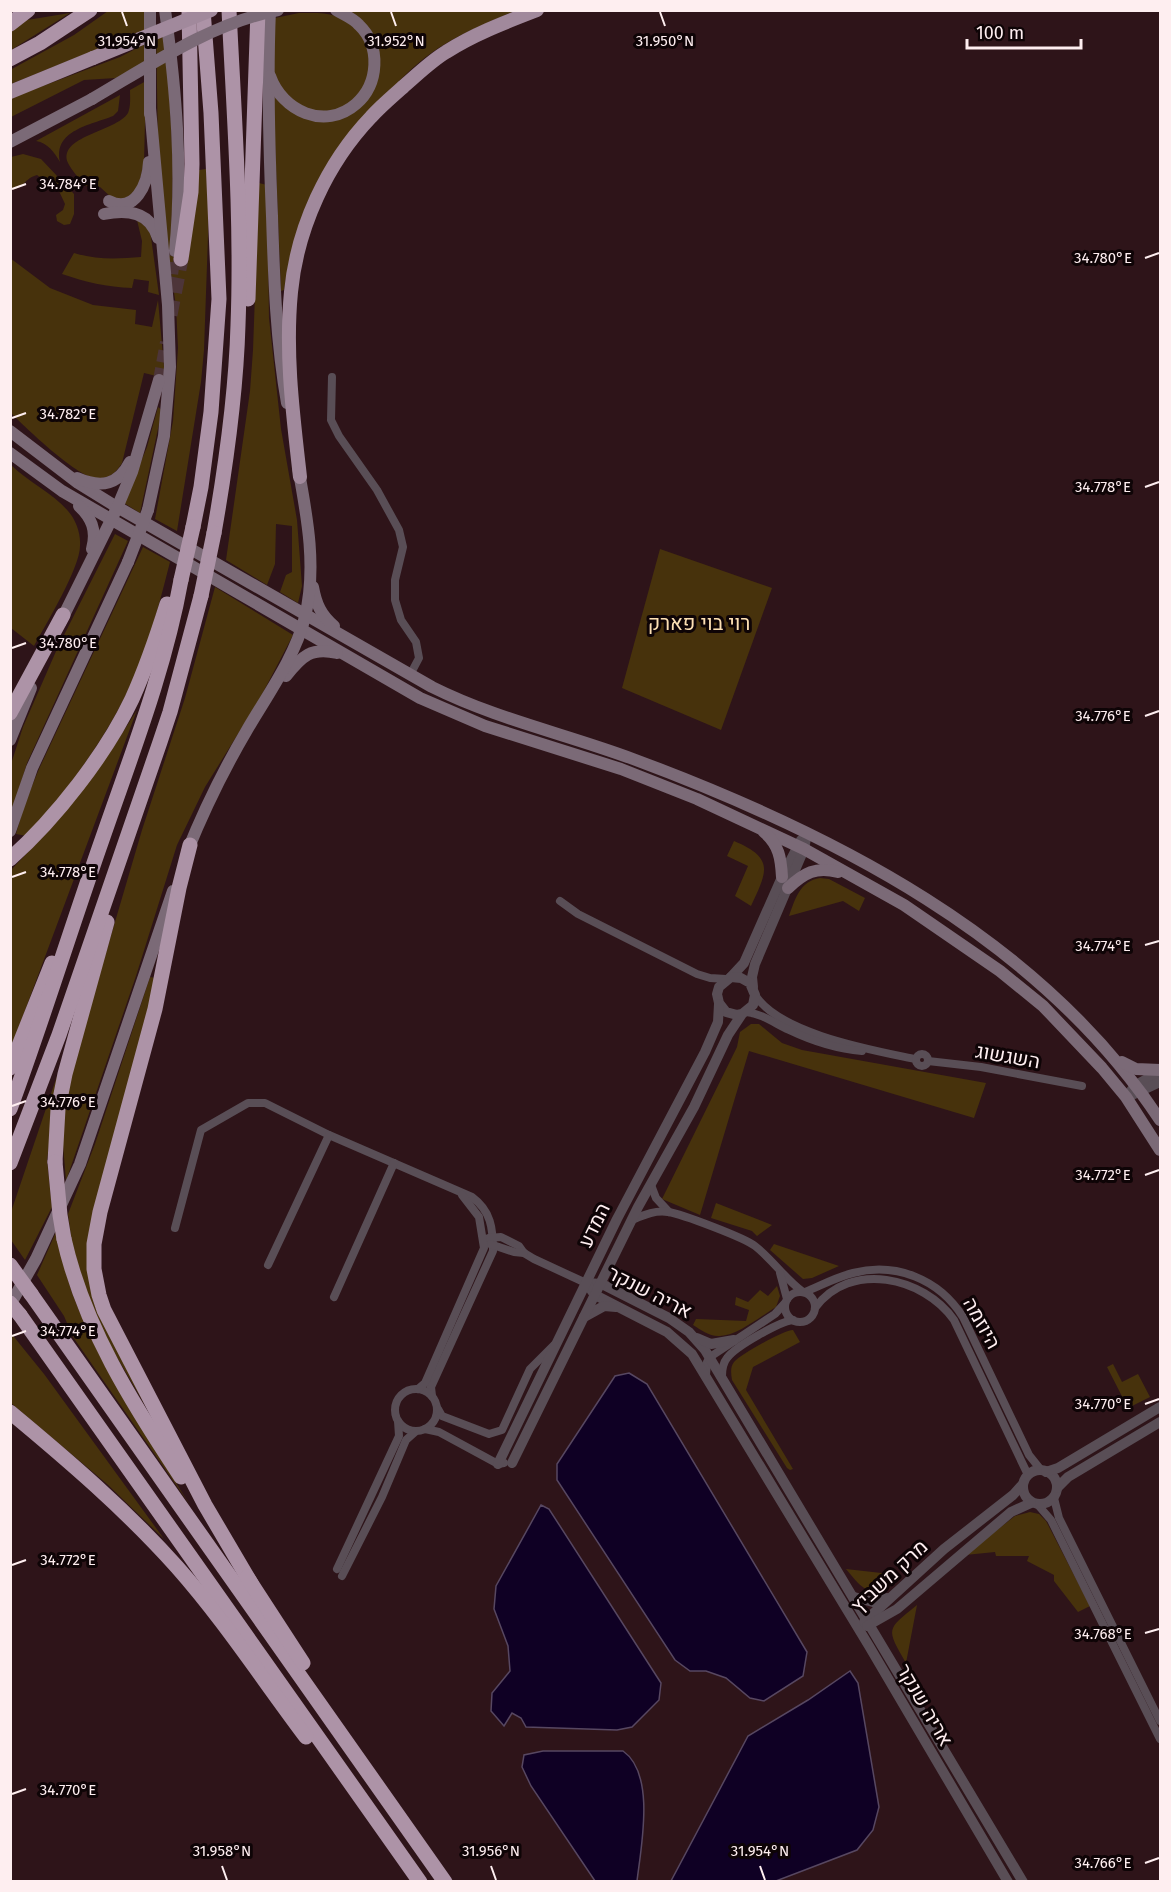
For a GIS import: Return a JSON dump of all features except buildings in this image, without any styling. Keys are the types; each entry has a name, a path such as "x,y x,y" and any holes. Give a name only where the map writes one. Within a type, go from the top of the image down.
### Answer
{"highway":[{"path":"10,13 27,10"},
{"path":"10,24 27,10"},
{"path":"10,59 40,43 90,10"},
{"path":"178,255 191,192 189,10"},
{"path":"10,1109 43,1020 152,694 170,633 179,580 192,532 207,447 219,321 212,113 203,10"},
{"path":"10,92 211,10"},
{"path":"223,477 239,297 238,207 229,10"},
{"path":"10,1163 59,1035 160,742 201,596 223,477 249,293 258,10"},
{"path":"300,477 289,372 288,333 291,291 296,260 306,226 324,183 333,166 371,116 434,60 489,30 537,10"},
{"path":"15,855 75,787 115,730 147,664 179,580"},
{"path":"10,713 63,615"},
{"path":"160,742 65,1074 58,1109 55,1162 64,1239 79,1294 108,1356 175,1467 416,1839"},
{"path":"190,845 155,1009 98,1221 94,1244 94,1269 99,1295 112,1328 155,1404 205,1504 252,1585"},
{"path":"10,1068 98,852"},
{"path":"10,1265 445,1881"},
{"path":"14,1308 420,1881"},
{"path":"10,1412 100,1488 177,1567 220,1620 415,1881"}],"main road":[{"path":"109,201 114,204 126,203 137,198 143,188 148,168 150,10"},
{"path":"165,10 178,144 178,255"},
{"path":"270,10 268,66 277,328 286,398 308,527 315,598 319,610 326,619 356,643"},
{"path":"10,142 92,99 210,32 242,19 278,10"},
{"path":"268,66 276,91 288,105 296,110 322,116 342,112 356,105 368,90 372,80 374,50 364,30 336,10"},
{"path":"10,831 32,768 128,562 148,510 164,436 170,392 170,342 150,108"},
{"path":"104,214 125,211 135,213 151,223 159,240 165,275"},
{"path":"10,740 63,615 117,508 145,431 159,380"},
{"path":"10,430 61,471 117,508 447,695 486,711 625,756 713,789 807,833 894,880 962,924 1015,962 1050,991 1079,1018 1116,1059 1161,1119"},
{"path":"61,471 85,481 100,484 115,481 128,466 145,431"},
{"path":"10,453 62,491 111,521 420,698 485,726 646,779 756,826 854,876 939,928 1025,991 1063,1025 1125,1097 1161,1150"},
{"path":"62,491 92,520 94,537 88,565"},
{"path":"14,1308 80,1164 190,845 216,787 283,670 301,630 306,616 311,563"},
{"path":"259,710 297,662 307,654 326,651 348,656"},
{"path":"756,826 767,834 778,848 785,882 813,870 831,870 854,876"},
{"path":"1116,1059 1136,1069 1161,1071"}],"street":[{"path":"332,377 331,420 399,530 403,547 395,580 395,600 401,620 416,642 419,658 410,675"},
{"path":"718,999 719,987 744,963 807,833"},
{"path":"744,1013 753,1005 752,977 755,964 785,882"},
{"path":"560,901 578,914 697,974 710,983 722,1008 731,1014 764,1016 787,1029 822,1043 854,1050 889,1053"},
{"path":"697,974 710,978 746,980 771,1013 801,1028 889,1053"},
{"name":"המדע","path":"498,1464 617,1219 705,1052 718,1022 718,999"},
{"name":"המדע","path":"512,1463 632,1220 694,1107 728,1035 744,1013"},
{"name":"השגשוג","path":"889,1053 915,1059 918,1065 922,1066 928,1061 981,1067 1082,1086"},
{"path":"1125,1097 1161,1071"},
{"path":"1139,1089 1161,1082"},
{"path":"175,1228 201,1130 248,1103 265,1103 329,1135 460,1192 479,1203 488,1214 493,1251 431,1387 432,1396 442,1416 489,1434 502,1430 530,1369 556,1343"},
{"path":"268,1265 329,1135"},
{"path":"334,1297 394,1163"},
{"path":"651,1185 656,1198 669,1212"},
{"path":"418,1389 425,1383 434,1364 484,1248 479,1218 460,1192"},
{"path":"632,1220 655,1212 669,1212 751,1243 813,1300 815,1308 813,1315 806,1320 793,1320 774,1327 732,1352 724,1363 722,1376"},
{"path":"483,1240 493,1241 514,1252 524,1252 586,1283"},
{"path":"608,1269 612,1282 624,1295"},
{"path":"779,1270 786,1301 786,1312 793,1320"},
{"name":"היוזמה","path":"804,1292 842,1276 871,1270 909,1274 938,1289 953,1303 963,1317 1029,1455 1044,1471"},
{"name":"היוזמה","path":"815,1308 823,1299 841,1288 874,1279 903,1283 934,1299 954,1320 1025,1480"},
{"name":"אריה שנקר","path":"586,1283 602,1284 669,1318 695,1337 710,1357 1023,1881"},
{"name":"אריה שנקר","path":"586,1283 596,1295 676,1338 692,1354 1008,1881"},
{"path":"706,1375 707,1362 710,1357 775,1314 794,1293 804,1292"},
{"path":"584,1317 604,1306 622,1308"},
{"path":"695,1337 711,1344 734,1340"},
{"path":"415,1432 408,1430 398,1421 395,1415 397,1401 406,1391 418,1389 432,1396"},
{"name":"מרק משביץ","path":"869,1622 895,1594 944,1549 1013,1495 1035,1471 1058,1468 1161,1407"},
{"path":"398,1421 399,1436 339,1572 382,1497 406,1440 415,1432 433,1423 438,1409"},
{"name":"מרק משביץ","path":"858,1628 897,1609 1020,1506 1049,1502 1068,1477 1161,1422"},
{"path":"425,1429 439,1432 498,1464 512,1463"},
{"path":"1044,1471 1053,1476 1059,1518 1161,1721"},
{"path":"1025,1480 1025,1496 1051,1520 1161,1739"},
{"path":"855,1597 873,1602 895,1594"},
{"path":"887,1650 884,1629 897,1609"}],"green space":[{"path":"108,11 145,11 147,29 11,84 10,70 74,35"},
{"path":"345,11 515,11 462,35 431,53 372,107 352,130 320,177 308,202 290,258 284,290 281,291 273,93 288,109 296,113 313,116 343,116 379,62"},
{"path":"70,13 11,50 11,32 27,20"},
{"path":"299,13 322,13 336,16 355,28 366,44 369,62 366,80 357,96 343,107 325,111 295,104 287,96 274,73 275,18"},
{"path":"162,24 169,85 173,164 171,252 173,257 188,262 199,170 206,169 209,208 201,382 177,531 155,519 173,421 178,348 176,306 158,150 156,25"},
{"path":"145,44 145,63 116,78 84,80 11,117 11,98 120,57"},
{"path":"146,81 144,162 138,189 123,200 111,197 100,187 85,186 68,163 67,154 71,146 122,119 129,110 130,90"},
{"path":"120,95 118,111 113,116 76,130 68,136 59,151 60,162 53,151 36,141"},
{"path":"23,154 41,159 74,194 74,214 70,224 64,225 57,221 56,215 63,210 65,204 59,191 37,175 11,190 11,157"},
{"path":"259,183 267,185 269,318 281,429 297,520 302,586 298,603 280,592 286,575 292,572 292,526 276,524 275,564 267,585 226,560 250,391"},
{"path":"137,220 150,230 159,295 148,292 149,281 134,279 132,288 96,284 62,274 74,253 107,258 141,257 142,241"},
{"path":"10,258 50,288 93,305 136,310 135,324 152,327 158,300 165,378 144,373 122,463 108,477 95,478 76,469 11,413"},
{"path":"158,407 162,410 140,513 124,503 147,447"},
{"path":"11,465 68,511 80,537 79,556 74,568 62,596 34,646 11,628"},
{"path":"115,534 128,541 27,763 11,815 11,764 23,727 57,649"},
{"path":"143,547 170,562 151,632 133,680 108,728 78,773 27,836 16,834 25,803 39,769"},
{"name":"רוי בוי פארק","path":"660,549 772,588 721,730 622,688"},
{"path":"215,587 293,635 259,700 205,787 177,845 136,976 66,1181 61,1121 80,1041 142,830 185,698"},
{"path":"137,710 11,1048 11,870 53,826 114,746"},
{"path":"734,841 756,854 762,860 764,867 761,884 751,906 735,896 748,866 727,856"},
{"path":"820,878 829,879 865,898 859,911 843,901 789,916 796,897 803,887"},
{"path":"150,977 156,978 88,1267 165,1439 105,1337 88,1299 72,1243 68,1214 95,1144"},
{"path":"751,1024 759,1024 782,1043 802,1050 986,1083 974,1118 749,1051 700,1215 662,1199 737,1047 740,1032"},
{"path":"58,1073 47,1160 52,1207 25,1260 11,1240 11,1212"},
{"path":"716,1203 772,1225 757,1236 752,1231 711,1218"},
{"path":"56,1232 73,1295 100,1356 128,1406 190,1505 73,1337 64,1316 37,1275"},
{"path":"774,1244 839,1266 812,1278 803,1279 770,1250"},
{"path":"777,1286 780,1296 776,1307 734,1333 713,1335 693,1325 696,1319 746,1321 749,1310 735,1305 736,1297 748,1302 760,1290 768,1296"},
{"path":"793,1330 800,1342 753,1367 746,1390 793,1469 790,1470 732,1380 731,1371 734,1362 745,1354 772,1338"},
{"path":"10,1332 44,1374 164,1539 107,1484 11,1403"},
{"path":"1113,1364 1122,1382 1138,1374 1150,1397 1128,1408 1107,1367"},
{"path":"1030,1512 1039,1514 1046,1521 1090,1606 1078,1612 1054,1581 1054,1575 1027,1561 1029,1556 996,1556 995,1552 965,1555 1015,1516"},
{"path":"846,1569 899,1575 882,1587 870,1590 865,1589"},
{"path":"917,1605 906,1663 895,1643 892,1630 899,1620"}],"shaded area":[{"path":"629,1373 647,1384 807,1652 803,1676 764,1701 750,1698 726,1678 706,1671 690,1671 675,1660 557,1480 557,1464 615,1376"},
{"path":"541,1505 549,1509 661,1683 659,1700 632,1727 617,1730 526,1727 521,1718 512,1713 504,1726 491,1711 492,1693 510,1671 508,1646 494,1609 496,1586"},
{"path":"850,1671 858,1683 879,1807 873,1830 857,1850 776,1881 671,1881 748,1736 808,1700"},
{"path":"543,1751 623,1751 633,1762 640,1776 644,1812 637,1881 595,1881 531,1786 522,1767 524,1755"}],"tunnel":[{"path":"170,292 175,251"},
{"path":"170,315 181,259"},
{"path":"159,380 166,342"}]}
